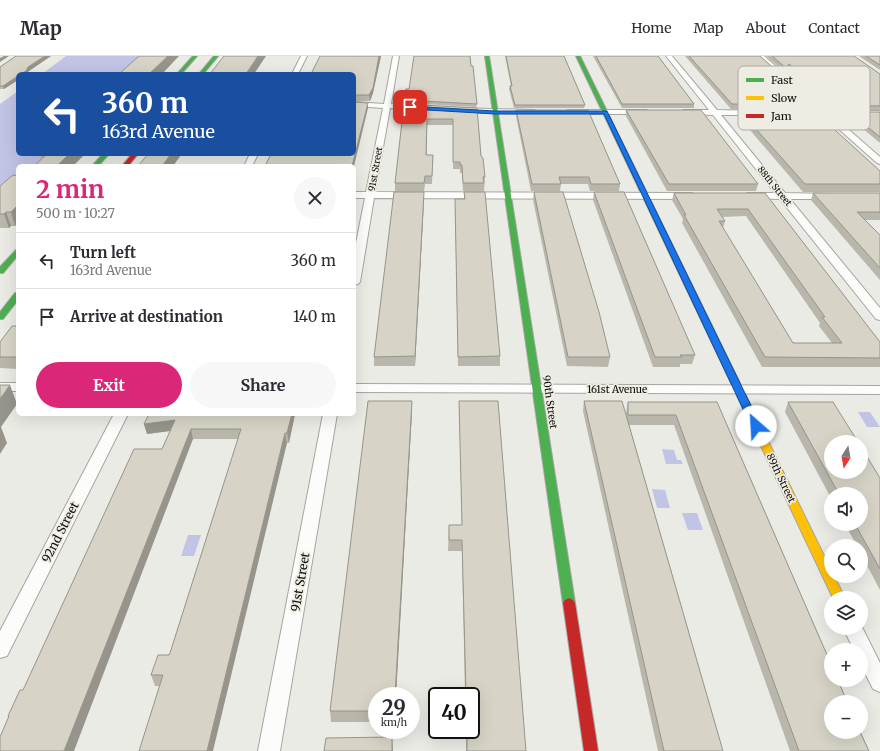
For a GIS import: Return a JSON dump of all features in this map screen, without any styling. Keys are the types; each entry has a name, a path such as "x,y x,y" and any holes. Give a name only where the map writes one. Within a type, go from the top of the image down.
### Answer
{"street":[{"path":"180,72 195,56"},
{"path":"203,72 216,56"},
{"path":"296,72 304,56"},
{"name":"91st Street","path":"356,271 396,56"},
{"name":"90th Street","path":"487,56 590,751"},
{"name":"89th Street","path":"578,56 836,591"},
{"name":"88th Street","path":"669,56 880,316"},
{"path":"760,56 771,66"},
{"path":"356,104 427,108"},
{"path":"450,110 542,112"},
{"path":"565,112 653,112"},
{"path":"676,112 738,112"},
{"path":"844,130 880,161"},
{"path":"97,164 104,156"},
{"path":"127,164 133,156"},
{"path":"356,195 703,196"},
{"path":"741,196 842,196"},
{"path":"0,271 16,253"},
{"path":"0,317 16,297"},
{"path":"0,387 16,387"},
{"name":"161st Avenue","path":"356,388 880,390"},
{"name":"92nd Street","path":"0,650 120,416"},
{"name":"91st Street","path":"269,751 330,416"},
{"path":"856,635 880,683"}],"water":[{"path":"66,56 153,56 138,72 45,72"},
{"path":"16,92 16,156 43,156 41,158 43,159 38,164 16,164 16,184 0,196 0,104"},
{"path":"858,412 870,412 880,427 867,427"},
{"path":"662,449 674,450 677,460 681,460 683,464 666,464"},
{"path":"652,489 665,490 670,508 657,508"},
{"path":"682,513 697,513 703,530 688,530"},
{"path":"188,535 201,535 194,556 181,556"}],"building":[{"path":"16,56 45,56 28,67 24,72 16,72 16,77 3,86 0,86 0,67"},
{"path":"139,56 168,56 151,72 121,72"},
{"path":"224,56 258,56 247,72 212,72"},
{"path":"320,56 379,56 373,88 369,95 356,95 356,72 312,72"},
{"path":"414,56 470,56 471,66 473,66 477,104 405,100 406,89 409,89"},
{"path":"506,56 564,56 585,105 515,105 510,86 512,86"},
{"path":"596,56 658,56 694,104 622,104"},
{"path":"689,56 760,56 771,66 738,66 738,104 732,104"},
{"path":"772,56 854,56 868,66 792,66 789,64 788,66 784,66"},
{"path":"866,56 880,56 880,65"},
{"path":"870,67 880,74 880,106 870,106"},
{"path":"356,102 368,103 356,150"},
{"path":"404,104 477,108 481,156 483,158 485,177 483,177 484,183 463,183 462,165 460,165 460,162 453,162 453,119 427,119 426,155 433,155 432,176 425,176 424,183 395,183"},
{"path":"516,110 588,110 620,184 591,184 589,177 559,177 561,184 532,184"},
{"path":"626,110 701,110 758,184 669,184"},
{"path":"870,112 880,112 880,137 870,129"},
{"path":"757,130 835,130 880,171 880,184 805,184"},
{"path":"45,156 67,156 59,164 36,164"},
{"path":"146,156 170,156 164,164 140,164"},
{"path":"270,156 355,156 353,164 266,164"},
{"path":"13,175 16,176 16,207 11,212 6,212 4,214 0,214 0,186"},
{"path":"394,192 424,192 415,356 374,357"},
{"path":"464,192 485,192 500,356 458,357 455,199 465,199"},
{"path":"534,192 563,192 599,312 610,357 568,357"},
{"path":"594,192 624,192 695,355 680,355 682,357 655,357"},
{"path":"674,193 765,193 880,342 880,358 765,357 684,215 686,215","holes":["717,209 748,209 825,317 822,317 842,343 793,343 719,221 725,221"]},
{"path":"813,193 880,193 880,212 857,212 880,235 880,268"},
{"path":"12,326 16,326 16,357 0,357 0,342"},
{"path":"0,385 10,385 0,399"},
{"path":"368,401 412,401 396,687 368,687 368,711 330,711"},
{"path":"459,401 498,401 526,751 467,751 467,739 480,739 480,687 466,687 462,540 449,540 449,525 462,525"},
{"path":"584,401 622,401 723,751 664,751"},
{"path":"628,402 717,402 824,648 824,687 841,687 844,695 824,695 824,739 863,739 869,751 799,751 676,415 628,415"},
{"path":"788,402 833,402 854,435 824,435 824,467"},
{"path":"148,416 291,416 287,433 285,433 207,751 139,751 163,675 151,675 158,655 169,655 170,653 241,429 191,429 64,751 0,751 0,737 8,716 20,690 23,690 134,449 162,449 175,420 144,424"},
{"path":"868,458 880,478 880,569 868,547 868,539 863,539 859,531 868,531 868,487 835,487 831,479 868,479"},
{"path":"368,737 368,739 392,739 392,751 324,751 326,738"}],"traffic: fast":[{"path":"181,72 195,56"},
{"path":"203,72 216,56"},
{"path":"487,56 569,603"},
{"path":"578,56 708,326"},
{"path":"97,164 104,156"},
{"path":"0,271 16,253"},
{"path":"0,317 16,297"}],"traffic: slow":[{"path":"708,326 836,591"}],"traffic: jam":[{"path":"127,164 133,156"},
{"path":"569,603 591,751"}],"route":[{"path":"410,107 481,112 605,112 756,426"}]}
